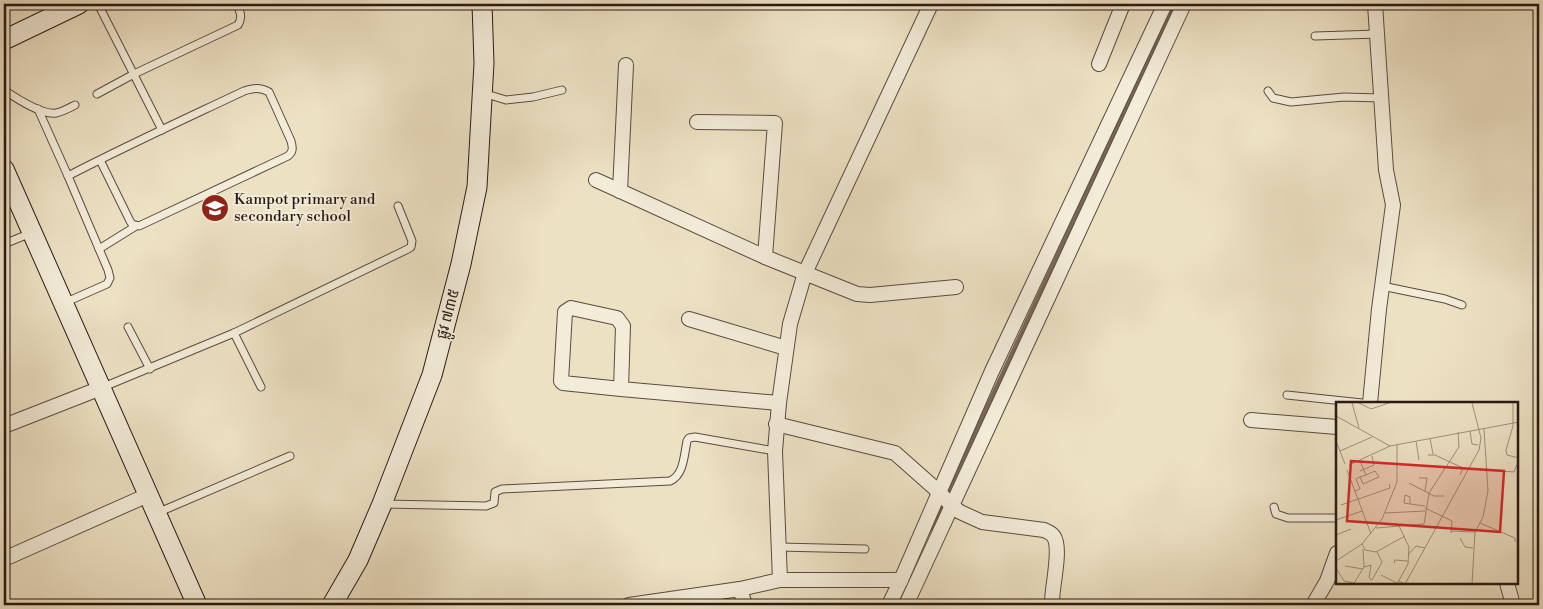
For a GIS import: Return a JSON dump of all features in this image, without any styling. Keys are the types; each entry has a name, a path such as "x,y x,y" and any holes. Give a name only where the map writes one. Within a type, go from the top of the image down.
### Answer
{"street":[{"path":"4,40 79,4"},
{"name":"ផ្លូវ ៧៣៥","path":"332,605 358,560 432,375 461,264 477,187 484,62 482,4"},
{"path":"780,580 775,451 776,424 790,324 805,273 930,4"},
{"path":"1099,64 1123,4"},
{"path":"889,605 992,371 1166,4"},
{"path":"906,605 1184,4"},
{"path":"1370,402 1382,286 1393,205 1386,170 1376,4"},
{"path":"620,191 626,65"},
{"path":"697,122 775,123 764,256"},
{"path":"4,172 197,605"},
{"path":"596,180 764,256 857,294 870,295 956,286"},
{"path":"621,389 622,323 617,318 571,308 568,309 565,312 561,381 563,383 621,389 779,403"},
{"path":"689,319 786,348"},
{"path":"4,426 101,388"},
{"path":"1251,420 1336,427"},
{"path":"776,424 895,453 960,512 982,522 1044,530 1054,537 1056,542 1057,567 1052,605"},
{"path":"4,559 148,495"},
{"path":"1313,605 1327,581 1336,556"},
{"path":"629,605 671,603 780,580 901,580"},
{"path":"1507,584 1512,605"},
{"path":"740,589 745,605"}],"lane":[{"path":"98,4 162,130"},
{"path":"97,94 238,24 242,20 237,4"},
{"path":"1316,36 1377,34"},
{"path":"68,176 244,90 257,88 269,92 273,98 293,148 288,156 143,226 136,226 99,250"},
{"path":"4,90 38,109 52,113 58,113 75,105"},
{"path":"482,92 506,100 533,97 562,90"},
{"path":"1268,90 1273,98 1291,102 1344,97 1382,98"},
{"path":"38,109 110,278 107,284 64,303"},
{"path":"100,160 130,221 136,226"},
{"path":"101,388 234,333 410,248 412,241 398,206"},
{"path":"4,244 32,233"},
{"path":"1382,286 1445,299 1462,305"},
{"path":"128,327 150,369"},
{"path":"234,333 260,387"},
{"path":"1286,395 1352,402"},
{"path":"382,504 486,506 494,503 495,492 502,489 670,481 676,479 680,473 689,438 695,437 775,451"},
{"path":"156,513 290,456"},
{"path":"1274,506 1276,514 1288,518 1336,518"},
{"path":"779,547 865,549"}],"waterway":[{"path":"930,530 1174,4"}],"place":[{"name":"Kampot primary and secondary school","path":"215,208"}]}
